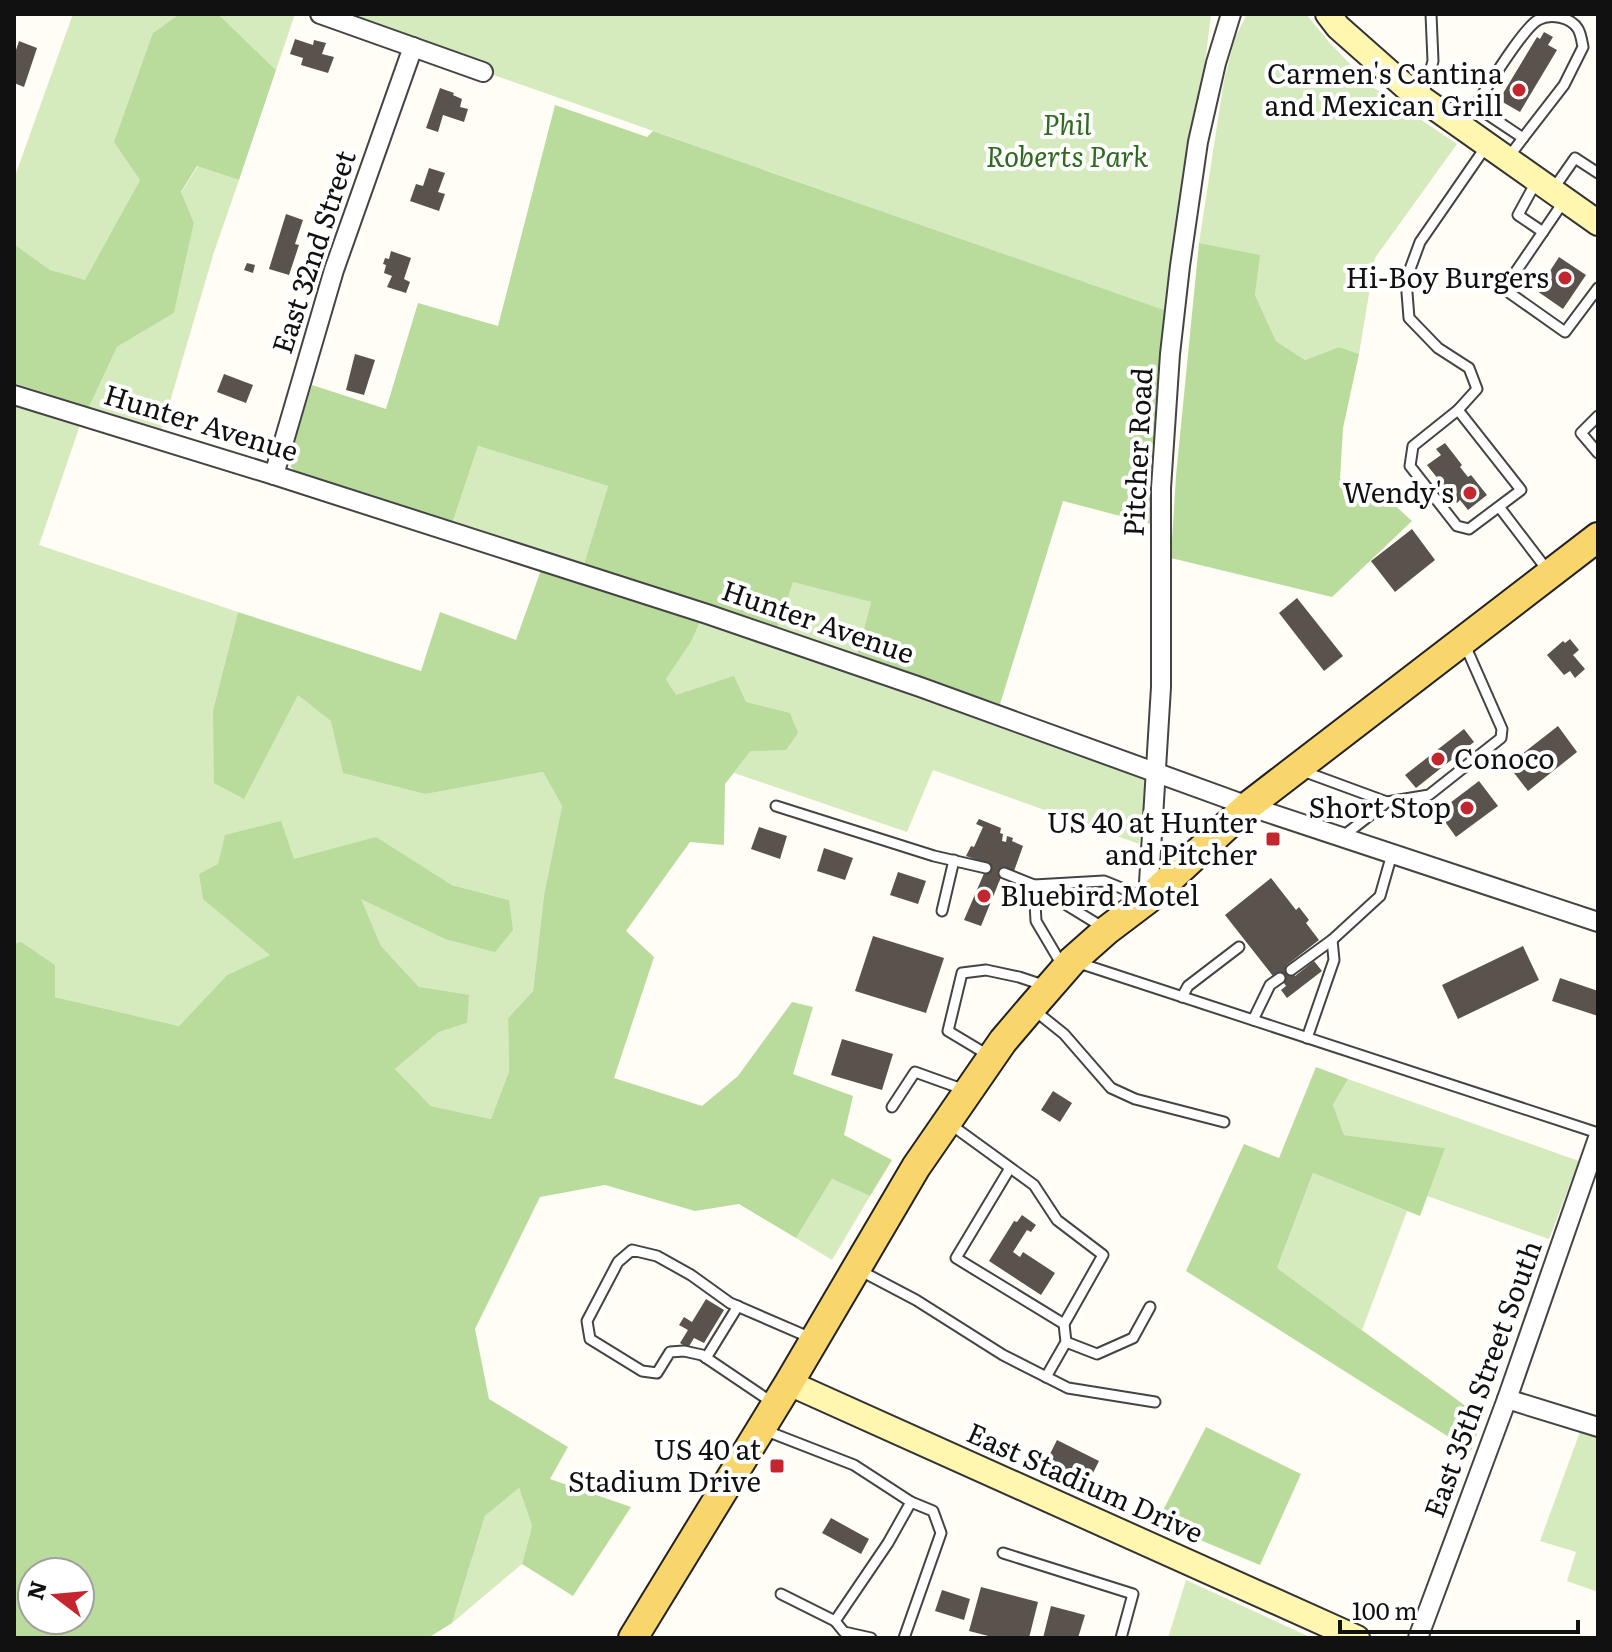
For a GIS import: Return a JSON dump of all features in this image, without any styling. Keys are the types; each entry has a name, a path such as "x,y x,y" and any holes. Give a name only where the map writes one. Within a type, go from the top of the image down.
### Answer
{"main road":[{"path":"1328,14 1338,27 1422,99 1598,223"},
{"path":"633,1638 815,1340 916,1167 1003,1041 1055,981 1107,930 1148,899 1248,806 1598,537"},
{"name":"East Stadium Drive","path":"782,1394 1357,1638"}],"street":[{"path":"320,14 483,72"},
{"name":"Pitcher Road","path":"1148,899 1161,687 1161,488 1170,354 1198,142 1231,14"},
{"name":"East 32nd Street","path":"274,475 334,270 413,47"},
{"name":"Hunter Avenue","path":"14,395 707,614 920,687 1248,806 1598,922"},
{"name":"East 35th Street South","path":"1418,1638 1507,1399 1598,1135"},
{"path":"1507,1399 1598,1427"}],"lane":[{"path":"1422,99 1433,61 1431,14"},
{"path":"1461,126 1525,32 1538,20 1551,17 1566,19 1577,27 1583,47 1564,85 1507,159"},
{"path":"1475,106 1523,138"},
{"path":"1458,410 1521,490 1469,529 1457,526 1410,466 1413,446 1458,410 1477,389 1469,368 1438,348 1409,318 1406,280 1420,242 1487,145"},
{"path":"1543,232 1518,215 1552,190 1575,158 1598,173"},
{"path":"1552,190 1543,232 1504,289 1565,332 1598,288"},
{"path":"1598,416 1581,433 1598,453"},
{"path":"1500,508 1550,574"},
{"path":"1342,837 1387,802 1429,795 1501,738 1502,729 1463,640"},
{"path":"1296,769 1387,802"},
{"path":"776,806 934,856 986,868"},
{"path":"1291,970 1332,940 1380,896 1392,854"},
{"path":"942,911 954,860"},
{"path":"1004,873 1034,885 1107,930"},
{"path":"1034,885 1104,881 1148,899"},
{"path":"1034,885 1036,921 1055,981 1064,1034 1111,1088 1135,1099 1224,1122"},
{"path":"1307,1038 1334,960 1332,940"},
{"path":"1182,997 1188,986 1239,947"},
{"path":"992,1057 948,1031 962,973 986,970 1019,977 1182,997 1598,1135"},
{"path":"1253,1020 1270,985 1280,978"},
{"path":"892,1107 915,1072 968,1091"},
{"path":"947,1122 1034,1185 1057,1220 1103,1255 1064,1324 1066,1342 1046,1377"},
{"path":"1010,1168 956,1258 1064,1324"},
{"path":"782,1394 702,1355 684,1351 670,1352 657,1373 642,1371 590,1339 587,1321 618,1262 632,1250 657,1256 738,1306 815,1340"},
{"path":"856,1269 916,1300 1003,1355 1068,1388 1155,1402"},
{"path":"706,1358 738,1306"},
{"path":"1066,1342 1097,1354 1133,1338 1150,1307"},
{"path":"761,1429 854,1465 911,1502 933,1511 941,1533 904,1638"},
{"path":"835,1621 888,1543 911,1502"},
{"path":"1003,1553 1133,1594 1121,1638"},
{"path":"781,1594 835,1621 844,1632 871,1638"}],"green space":[{"path":"73,14 179,14 153,33 140,180 85,281 50,270 14,244 14,179"},
{"path":"179,14 218,14 276,70 239,180 197,166 181,192 194,223 174,313 117,347 89,407 14,383 14,244 50,270 85,280 140,180 114,142 153,33"},
{"path":"218,14 295,14 276,70"},
{"name":"Phil Roberts Park","path":"320,14 1211,14 1175,314"},
{"path":"1247,14 1306,14 1371,86 1457,144 1375,258 1359,354 1339,347 1305,360 1276,341 1255,295 1259,256 1199,243 1224,80 1235,38"},
{"path":"555,105 647,137 653,131 1167,311 1151,524 1063,501 1000,704 857,655 871,602 793,582 778,627 584,564 608,486 478,446 452,524 298,474 291,467 290,456 312,385 386,409 418,303 498,326"},
{"path":"198,166 239,180 214,252 162,429 89,407 117,347 174,313 194,223 181,193"},
{"path":"1199,243 1260,255 1255,295 1276,341 1305,360 1339,347 1359,354 1343,428 1340,479 1377,489 1412,521 1332,597 1171,558"},
{"path":"14,402 80,425 39,545 238,612 213,710 244,798 298,694 426,794 543,772 562,806 544,895 533,991 508,1018 509,1071 491,1119 431,1106 395,1069 439,1032 467,1023 419,987 381,946 360,898 445,939 509,900 452,885 376,838 270,955 227,975 179,1026 55,997 14,944"},
{"path":"478,446 608,486 584,564 452,524"},
{"path":"541,570 700,622 691,642 666,679 676,695 734,676 746,702 790,713 798,733 786,750 751,751 725,784 724,845 690,842 626,931 654,957 614,1078 702,1106 738,1076 792,1002 813,1007 793,1074 853,1096 844,1135 892,1160 870,1196 832,1179 796,1238 739,1204 695,1211 605,1185 540,1197 475,1329 489,1399 568,1447 550,1479 631,1507 573,1596 522,1564 532,1526 519,1488 485,1516 452,1623 428,1638 14,1638 14,944 21,942 55,965 55,997 179,1026 227,975 270,955 203,899 199,874 218,864 225,835 281,821 294,859 376,837 452,885 509,900 513,930 495,952 445,939 361,899 381,946 419,987 469,995 467,1023 439,1032 395,1069 431,1106 491,1119 509,1071 508,1018 533,991 544,895 562,806 543,772 426,794 343,773 331,721 298,695 244,799 214,783 213,710 238,612 421,671 440,612 516,640"},
{"path":"793,581 871,602 857,655 778,627"},
{"path":"700,622 1143,777 1146,788 1139,844 933,770 907,832 734,773 751,751 676,696 666,679 691,642"},
{"path":"1316,1067 1348,1079 1333,1105 1344,1135 1445,1148 1420,1216 1313,1173 1277,1268 1482,1418 1471,1451 1186,1271 1244,1144 1279,1158"},
{"path":"1348,1079 1579,1161 1549,1239 1427,1196 1444,1148 1344,1135 1333,1105"},
{"path":"1313,1173 1407,1211 1362,1330 1277,1268"},
{"path":"832,1179 870,1196 832,1260 796,1238"},
{"path":"1206,1427 1301,1474 1260,1565 1157,1522"},
{"path":"1581,1429 1598,1435 1598,1592 1567,1581 1576,1552 1540,1541"},
{"path":"519,1488 532,1526 522,1564 452,1623 485,1516"},
{"path":"1186,1580 1312,1638 1168,1638"}],"building":[{"path":"1544,32 1553,37 1548,45 1557,50 1520,112 1499,100 1537,37 1540,39"},
{"path":"295,39 313,45 314,40 326,43 322,54 334,57 328,73 301,65 303,58 290,54"},
{"path":"19,41 37,48 24,87 14,83 14,56"},
{"path":"440,88 462,99 460,107 468,109 464,122 443,115 438,132 426,128"},
{"path":"429,168 445,173 438,192 445,194 439,211 410,201 416,184 423,186"},
{"path":"286,214 303,220 289,275 269,269"},
{"path":"391,251 411,258 404,279 410,282 406,293 387,287 392,276 384,273 386,265 383,264 385,258 389,259"},
{"path":"1559,257 1586,275 1563,309 1537,291"},
{"path":"247,263 255,265 253,273 244,270"},
{"path":"355,354 375,360 364,395 346,390"},
{"path":"224,374 253,385 246,403 217,392"},
{"path":"1445,443 1468,477 1471,475 1487,495 1468,510 1460,500 1457,503 1427,465 1441,455 1436,449"},
{"path":"1412,529 1435,560 1395,592 1371,561"},
{"path":"1297,598 1343,656 1324,671 1279,613"},
{"path":"1570,639 1579,650 1573,655 1585,669 1575,678 1570,671 1564,675 1547,655"},
{"path":"1558,726 1577,752 1528,791 1508,765"},
{"path":"1464,729 1474,742 1416,788 1405,775"},
{"path":"1479,781 1498,806 1456,837 1438,812"},
{"name":"Bluebird Motel","path":"979,819 1001,828 1002,841 1006,842 1007,836 1023,846 1014,871 1005,868 981,926 964,920 988,864 966,856 983,827 976,824"},
{"path":"759,827 787,836 780,859 751,849"},
{"path":"824,848 853,858 845,880 817,871"},
{"path":"898,872 926,881 918,904 890,895"},
{"path":"1271,878 1296,910 1299,907 1319,940 1287,965 1295,976 1314,961 1322,971 1287,998 1281,990 1286,986 1277,973 1273,976 1225,915"},
{"path":"873,936 944,958 926,1013 855,991"},
{"path":"1523,946 1539,980 1458,1019 1442,985"},
{"path":"1560,978 1598,991 1598,1016 1552,1001"},
{"path":"842,1039 893,1054 882,1090 831,1075"},
{"path":"1053,1091 1072,1103 1060,1122 1041,1110"},
{"path":"1022,1215 1036,1225 1031,1232 1027,1230 1013,1252 1020,1257 1023,1252 1055,1273 1041,1295 989,1261 1014,1221 1017,1222"},
{"path":"706,1299 724,1310 704,1343 694,1338 688,1348 680,1343 688,1330 679,1325 684,1317 692,1322"},
{"path":"1057,1440 1099,1461 1089,1481 1047,1460"},
{"path":"831,1518 869,1539 861,1554 822,1533"},
{"path":"981,1587 1038,1602 1029,1638 996,1638 969,1631"},
{"path":"942,1590 970,1599 964,1620 935,1611"},
{"path":"1051,1606 1085,1615 1078,1638 1043,1638"}],"place":[{"name":"Carmen's Cantina and Mexican Grill","path":"1519,90"},
{"name":"Hi-Boy Burgers","path":"1565,278"},
{"name":"Wendy's","path":"1470,493"},
{"name":"Conoco","path":"1438,759"},
{"name":"Short Stop","path":"1467,808"},
{"name":"US 40 at Hunter and Pitcher","path":"1273,839"},
{"name":"Bluebird Motel","path":"984,896"},
{"name":"US 40 at Stadium Drive","path":"777,1466"}]}
